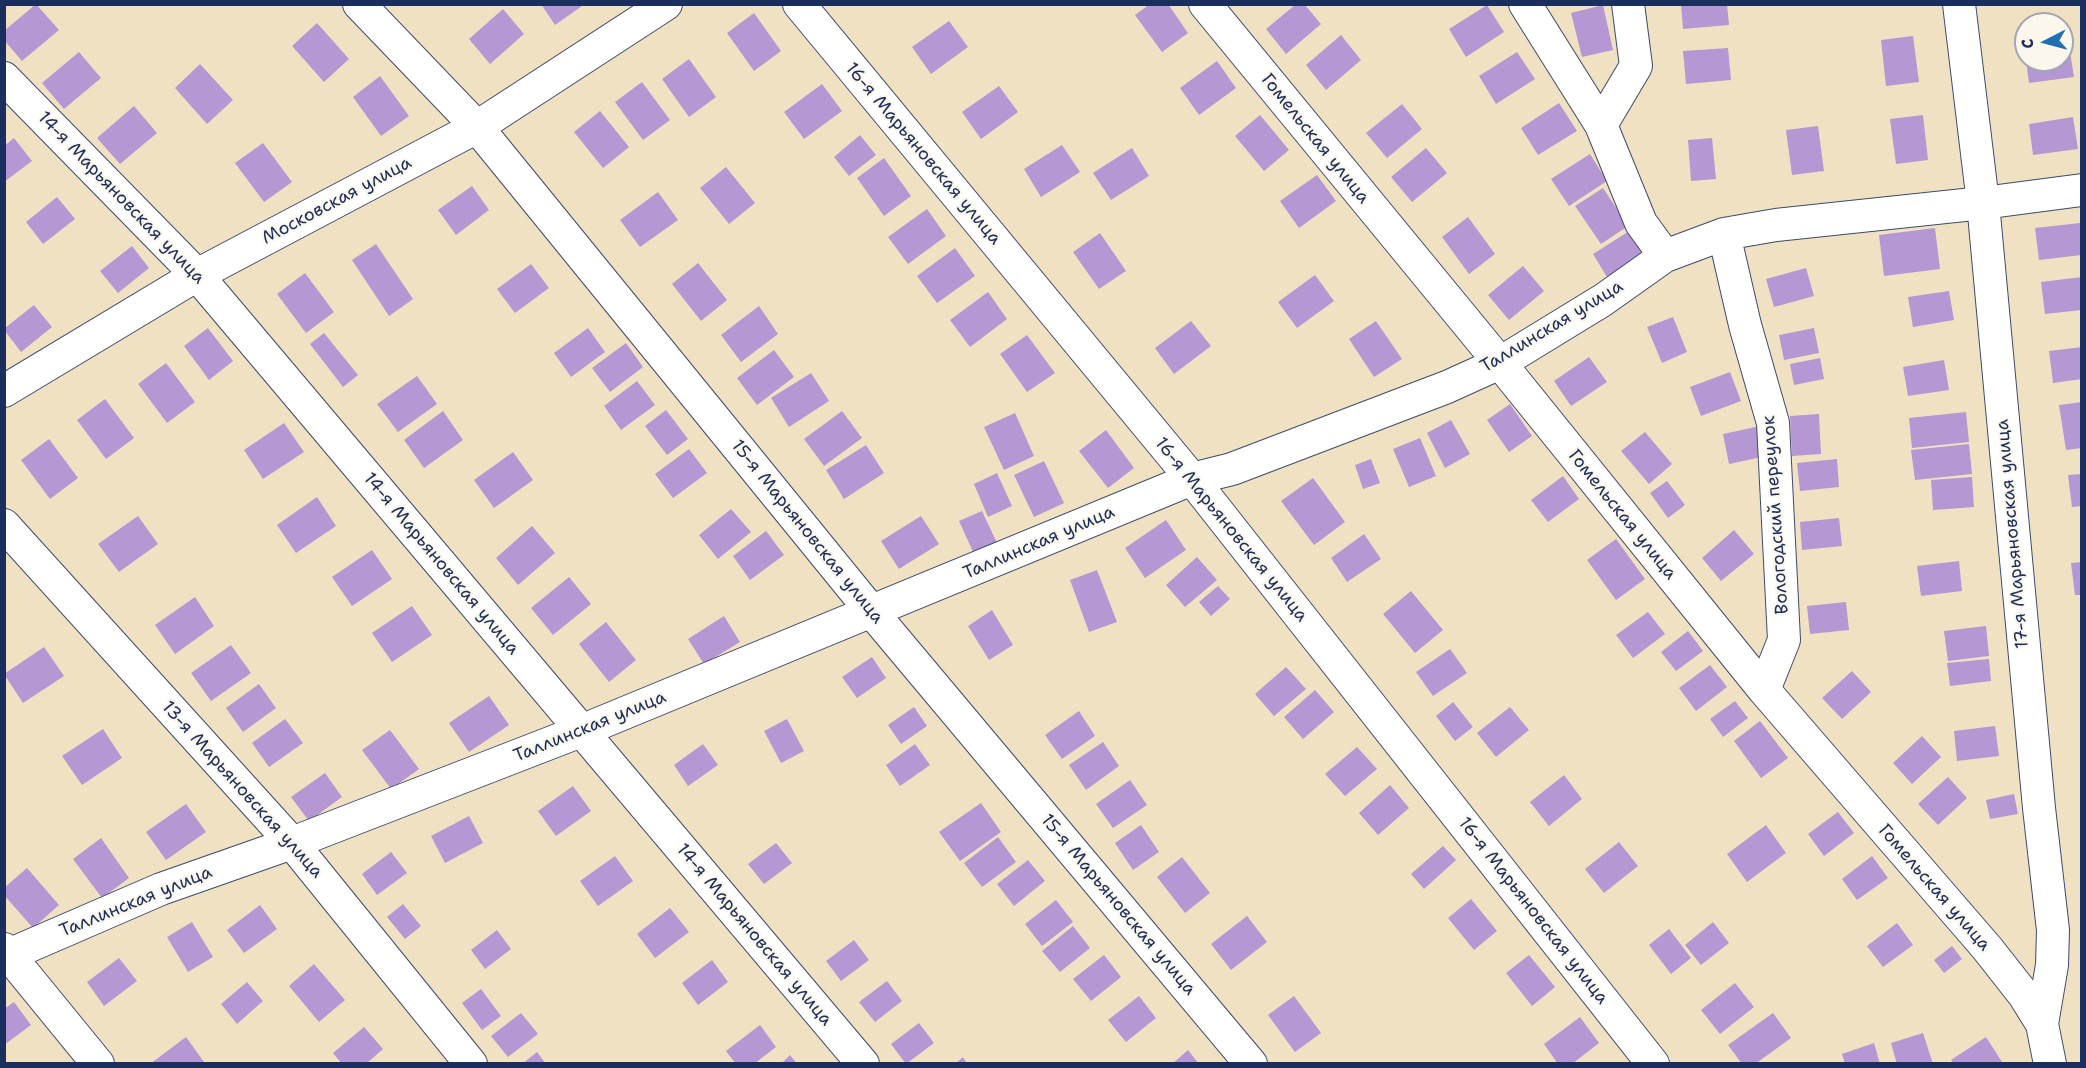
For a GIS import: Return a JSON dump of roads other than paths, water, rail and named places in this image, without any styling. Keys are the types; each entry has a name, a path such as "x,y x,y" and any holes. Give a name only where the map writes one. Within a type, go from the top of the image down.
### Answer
{"street":[{"name":"15-я Марьяновская улица","path":"359,4 477,127 872,612 1251,1064"},
{"name":"Московская улица","path":"4,391 197,275 477,127 666,4"},
{"name":"16-я Марьяновская улица","path":"799,4 1192,479 1653,1064"},
{"name":"Гомельская улица","path":"1204,4 1500,363 1764,690 1987,948 2024,995 2042,1024"},
{"path":"1525,4 1601,125 1641,223 1665,256"},
{"path":"1601,125 1636,66 1629,4"},
{"name":"17-я Марьяновская улица","path":"1959,4 1983,203 2039,808 2053,930 2052,965 2042,1024 2050,1064"},
{"name":"14-я Марьяновская улица","path":"4,78 197,275 863,1064"},
{"name":"Таллинская улица","path":"6,954 161,889 292,843 581,731 1192,479 1232,469 1447,387 1500,363 1603,300 1665,256 1724,234 1776,225 2082,190"},
{"name":"Вологодский переулок","path":"1724,234 1745,326 1773,423 1784,640 1764,690"},
{"name":"13-я Марьяновская улица","path":"4,525 292,843 471,1064"},
{"path":"6,954 98,1064"}]}
